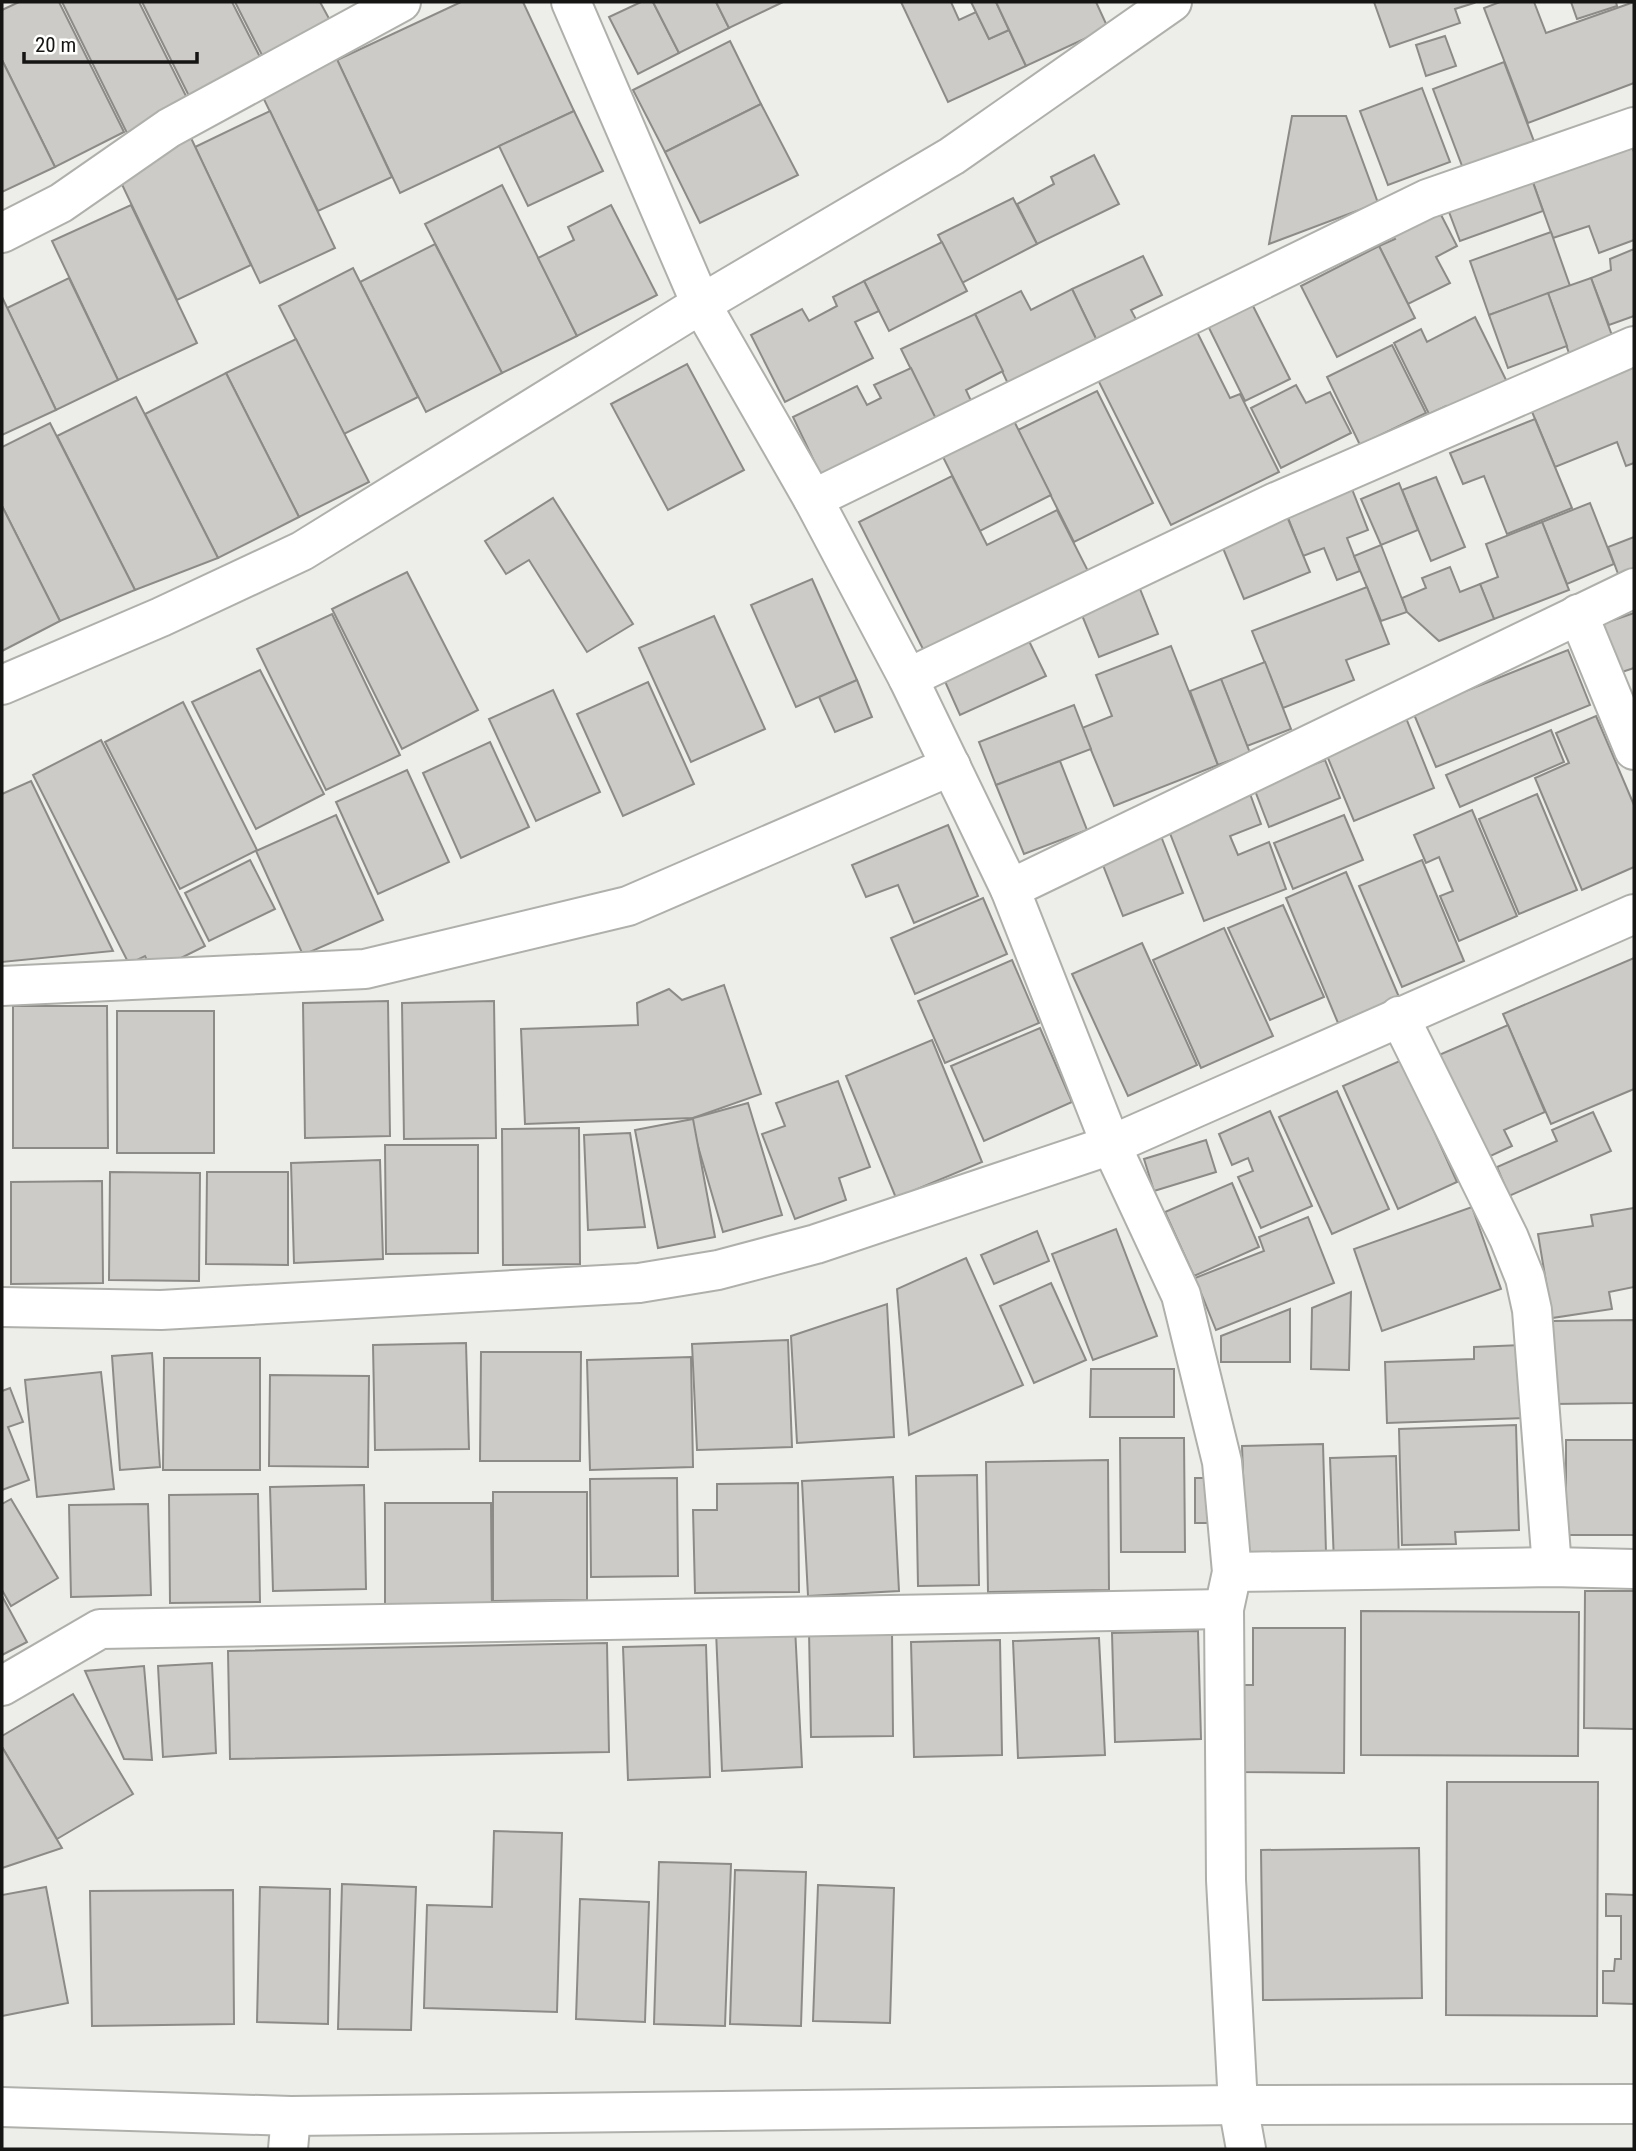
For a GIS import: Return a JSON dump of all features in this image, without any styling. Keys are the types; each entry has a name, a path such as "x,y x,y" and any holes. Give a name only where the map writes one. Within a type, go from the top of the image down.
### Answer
{"street":[{"path":"2,233 61,203 169,128 401,2"},
{"path":"571,2 701,304 813,499 908,678 1010,889 1111,1144 1181,1295 1222,1462 1232,1572 1224,1609 1226,1880 1238,2105 1246,2149"},
{"path":"2,685 161,617 302,551 701,304 952,156 1172,2"},
{"path":"813,499 1427,199 1634,127"},
{"path":"908,678 1276,502 1634,346"},
{"path":"1010,889 1634,588"},
{"path":"1578,614 1634,750"},
{"path":"2,986 365,969 628,906 951,766"},
{"path":"2,1307 162,1311 639,1283 718,1270 816,1244 1111,1144 1634,914"},
{"path":"1399,1016 1509,1238 1525,1278 1531,1311 1552,1567"},
{"path":"1232,1572 1552,1567 1634,1569"},
{"path":"2,1686 100,1629 1224,1609"},
{"path":"2,2107 290,2133 1238,2105 1634,2104"}],"building":[{"path":"19,2 59,2 124,132 55,167 2,60 2,10"},
{"path":"62,2 139,2 189,102 127,133"},
{"path":"142,2 232,2 264,65 191,100"},
{"path":"235,2 320,2 332,24 264,59"},
{"path":"461,2 523,2 574,111 400,193 337,60"},
{"path":"641,2 653,2 679,53 638,74 609,17"},
{"path":"653,2 716,2 729,28 679,53"},
{"path":"716,2 783,2 729,28"},
{"path":"901,2 951,2 959,20 976,12 989,39 1009,30 1026,66 948,102"},
{"path":"971,2 996,2 1009,30 989,39"},
{"path":"996,2 1096,2 1108,28 1026,66"},
{"path":"1374,2 1474,3 1455,9 1460,23 1390,47"},
{"path":"1500,2 1534,2 1546,33 1634,2 1634,83 1528,123 1484,8"},
{"path":"1571,2 1616,2 1617,6 1577,19"},
{"path":"1445,36 1456,66 1426,76 1416,45"},
{"path":"730,41 761,104 665,152 633,90"},
{"path":"334,53 392,177 318,211 259,89"},
{"path":"2,60 55,167 2,192"},
{"path":"1504,62 1538,152 1467,179 1433,89"},
{"path":"1422,88 1450,162 1388,185 1360,111"},
{"path":"761,104 798,175 700,223 665,152"},
{"path":"270,111 335,248 260,283 195,147"},
{"path":"574,111 603,171 528,206 499,146"},
{"path":"1292,116 1346,116 1378,203 1269,244"},
{"path":"191,138 251,265 177,300 117,174"},
{"path":"1629,138 1634,152 1634,240 1599,253 1589,226 1553,238 1530,174"},
{"path":"1094,155 1119,204 1037,244 1017,204 1054,184 1051,177"},
{"path":"1530,174 1543,211 1460,241 1446,204"},
{"path":"502,185 577,336 502,373 425,224"},
{"path":"1013,198 1037,244 962,283 938,235"},
{"path":"131,205 197,343 118,380 52,241"},
{"path":"611,205 657,295 577,336 538,258 574,240 568,227"},
{"path":"1436,205 1457,246 1436,257 1450,283 1408,304 1379,246 1395,239 1389,229"},
{"path":"1551,232 1570,286 1489,315 1470,261"},
{"path":"942,242 967,291 889,331 864,281"},
{"path":"435,244 502,373 426,412 360,282"},
{"path":"1379,246 1415,318 1337,357 1301,286"},
{"path":"1634,249 1634,316 1609,325 1591,278 1611,270 1610,259"},
{"path":"1143,256 1162,295 1131,310 1138,323 1098,343 1072,289"},
{"path":"353,268 418,397 344,434 279,306"},
{"path":"69,278 118,380 56,410 7,308"},
{"path":"1591,278 1614,341 1570,356 1548,293"},
{"path":"864,281 879,311 855,322 873,358 785,402 751,335 802,309 809,321 837,306 833,297"},
{"path":"1072,289 1099,345 1010,388 975,314 1021,291 1031,310"},
{"path":"1548,293 1567,346 1508,368 1489,315"},
{"path":"2,297 56,410 2,435"},
{"path":"1252,304 1290,379 1245,401 1208,326"},
{"path":"975,314 1003,371 966,390 972,403 936,420 901,349"},
{"path":"1475,317 1510,388 1451,417 1446,406 1429,414 1394,343 1421,329 1427,342"},
{"path":"1191,320 1230,398 1240,394 1279,472 1171,525 1093,370"},
{"path":"296,339 369,482 299,517 226,373"},
{"path":"1392,345 1426,413 1360,445 1327,377"},
{"path":"687,364 744,470 668,510 611,404"},
{"path":"1634,365 1634,463 1626,466 1617,442 1555,467 1530,407"},
{"path":"911,368 942,431 826,486 793,417 857,386 867,405 881,398 874,385"},
{"path":"226,373 299,517 218,558 145,414"},
{"path":"1296,385 1306,403 1330,392 1351,433 1281,468 1251,408"},
{"path":"1097,391 1153,503 1074,542 1018,430"},
{"path":"136,397 218,558 135,590 57,436"},
{"path":"1009,411 1051,495 980,531 938,447"},
{"path":"1535,419 1572,508 1507,534 1484,476 1463,484 1450,453"},
{"path":"50,423 135,590 60,621 2,506 2,447"},
{"path":"952,476 987,545 1057,510 1090,575 927,657 859,522"},
{"path":"1436,477 1465,547 1431,561 1402,490"},
{"path":"1399,483 1418,530 1381,545 1361,499"},
{"path":"1350,484 1368,530 1347,538 1360,571 1337,580 1324,548 1303,556 1285,510"},
{"path":"553,498 633,624 587,652 529,560 506,574 485,541"},
{"path":"1590,503 1614,564 1567,584 1542,522"},
{"path":"2,506 60,621 2,651"},
{"path":"1286,514 1310,572 1244,599 1220,541"},
{"path":"1542,522 1569,590 1494,619 1480,584 1498,577 1486,544"},
{"path":"1634,537 1634,573 1620,579 1608,547"},
{"path":"1381,545 1407,612 1381,621 1354,556"},
{"path":"1450,567 1460,592 1480,584 1494,619 1439,641 1407,612 1402,598 1426,588 1422,578"},
{"path":"407,572 478,710 402,749 332,609"},
{"path":"812,579 857,680 796,707 751,605"},
{"path":"1136,579 1158,634 1099,657 1077,603"},
{"path":"1367,587 1389,644 1346,660 1354,680 1283,708 1252,631"},
{"path":"1634,613 1634,668 1619,673 1602,624"},
{"path":"332,614 400,755 326,790 257,649"},
{"path":"714,616 765,729 691,762 639,648"},
{"path":"1028,639 1046,676 960,715 943,677"},
{"path":"1171,646 1218,765 1114,806 1082,728 1112,716 1096,675"},
{"path":"1568,650 1590,705 1436,767 1413,712"},
{"path":"1265,662 1291,729 1247,746 1221,679"},
{"path":"260,670 324,794 256,829 192,702"},
{"path":"1221,679 1250,753 1218,765 1190,691"},
{"path":"857,680 872,717 835,732 819,697"},
{"path":"648,682 694,784 623,816 577,714"},
{"path":"553,690 600,792 536,821 489,719"},
{"path":"183,702 257,850 180,889 105,742"},
{"path":"1074,705 1091,749 996,785 979,742"},
{"path":"1404,713 1434,788 1354,821 1323,746"},
{"path":"1596,716 1634,805 1634,867 1582,890 1535,778 1569,763 1556,733"},
{"path":"1551,730 1564,762 1460,807 1446,775"},
{"path":"101,740 205,946 153,972 145,956 129,964 33,775"},
{"path":"490,742 529,827 461,858 423,773"},
{"path":"1325,760 1340,798 1269,827 1254,788"},
{"path":"1060,761 1087,830 1024,854 996,785"},
{"path":"407,770 449,862 378,894 336,802"},
{"path":"31,781 113,951 2,962 2,794"},
{"path":"1249,791 1261,824 1230,836 1238,855 1269,842 1286,889 1204,921 1166,823"},
{"path":"1537,794 1577,890 1519,914 1479,819"},
{"path":"1472,810 1517,916 1459,941 1440,896 1453,891 1439,857 1426,863 1414,835"},
{"path":"336,815 383,920 303,955 256,851"},
{"path":"1344,815 1363,860 1293,889 1274,843"},
{"path":"948,825 978,896 914,923 898,885 866,897 852,865"},
{"path":"1159,831 1183,893 1123,916 1099,855"},
{"path":"250,860 275,909 209,941 185,893"},
{"path":"1422,860 1464,961 1402,987 1359,886"},
{"path":"1346,872 1399,997 1338,1023 1286,898"},
{"path":"983,898 1007,954 915,994 891,938"},
{"path":"1283,905 1324,997 1270,1020 1228,928"},
{"path":"1224,928 1273,1036 1201,1068 1153,960"},
{"path":"1142,943 1197,1065 1128,1096 1072,974"},
{"path":"1634,958 1634,1089 1551,1124 1503,1014"},
{"path":"1012,960 1039,1023 945,1063 918,1001"},
{"path":"724,985 761,1094 693,1118 525,1124 521,1029 638,1025 637,1003 669,989 682,1000"},
{"path":"388,1001 390,1136 305,1138 303,1003"},
{"path":"494,1001 496,1138 404,1139 402,1003"},
{"path":"13,1006 107,1006 108,1148 13,1148"},
{"path":"117,1011 214,1011 214,1153 117,1153"},
{"path":"1508,1025 1545,1112 1504,1130 1512,1146 1484,1159 1439,1055"},
{"path":"1040,1028 1072,1102 984,1141 951,1066"},
{"path":"932,1040 982,1162 896,1198 846,1076"},
{"path":"1402,1060 1457,1182 1398,1209 1343,1086"},
{"path":"838,1081 870,1167 839,1178 846,1200 795,1219 762,1134 785,1126 776,1103"},
{"path":"1337,1091 1389,1209 1332,1234 1279,1117"},
{"path":"748,1103 782,1215 723,1232 690,1119"},
{"path":"1270,1111 1312,1206 1261,1228 1238,1177 1253,1171 1248,1158 1232,1165 1219,1134"},
{"path":"1593,1112 1611,1151 1509,1196 1497,1167 1557,1141 1552,1130"},
{"path":"693,1119 715,1237 658,1248 635,1130"},
{"path":"579,1128 580,1264 503,1265 502,1129"},
{"path":"630,1133 645,1227 588,1230 584,1135"},
{"path":"1206,1140 1216,1172 1154,1191 1144,1159"},
{"path":"385,1145 478,1145 478,1253 386,1254"},
{"path":"380,1160 383,1259 294,1263 291,1163"},
{"path":"110,1172 200,1173 199,1281 109,1280"},
{"path":"207,1172 288,1172 288,1265 206,1264"},
{"path":"102,1181 103,1283 11,1284 11,1182"},
{"path":"1232,1183 1259,1247 1194,1276 1165,1212"},
{"path":"1472,1207 1501,1289 1382,1331 1354,1249"},
{"path":"1634,1208 1634,1287 1609,1292 1612,1309 1552,1318 1538,1234 1593,1226 1591,1215"},
{"path":"1308,1217 1334,1283 1216,1330 1195,1278 1264,1251 1259,1237"},
{"path":"1116,1229 1157,1336 1093,1360 1052,1254"},
{"path":"1037,1231 1049,1261 994,1284 981,1255"},
{"path":"966,1258 1023,1385 909,1435 897,1289"},
{"path":"1051,1283 1086,1360 1034,1383 1000,1306"},
{"path":"1351,1292 1349,1370 1311,1369 1312,1308"},
{"path":"887,1304 894,1437 797,1443 791,1336"},
{"path":"1290,1309 1290,1362 1221,1362 1221,1336"},
{"path":"1634,1320 1634,1403 1553,1404 1552,1321"},
{"path":"788,1340 792,1447 697,1450 692,1344"},
{"path":"466,1343 469,1449 375,1450 373,1345"},
{"path":"1522,1345 1525,1418 1387,1423 1385,1362 1474,1359 1474,1347"},
{"path":"481,1352 581,1352 580,1461 480,1461"},
{"path":"152,1353 160,1467 120,1470 112,1356"},
{"path":"691,1357 693,1467 590,1470 587,1360"},
{"path":"164,1358 260,1358 260,1470 163,1470"},
{"path":"1091,1369 1174,1369 1174,1417 1090,1417"},
{"path":"101,1372 114,1489 37,1497 25,1380"},
{"path":"270,1375 369,1376 368,1467 269,1466"},
{"path":"10,1388 23,1422 8,1427 29,1480 2,1490 2,1391"},
{"path":"1516,1425 1519,1530 1455,1532 1456,1544 1402,1545 1399,1429"},
{"path":"1120,1438 1184,1438 1185,1552 1121,1552"},
{"path":"1566,1440 1634,1440 1634,1535 1566,1535"},
{"path":"1323,1444 1326,1553 1246,1555 1242,1446"},
{"path":"1396,1456 1399,1561 1334,1563 1330,1458"},
{"path":"1108,1460 1109,1590 988,1592 986,1462"},
{"path":"977,1475 979,1585 918,1586 916,1476"},
{"path":"893,1477 899,1591 808,1596 802,1481"},
{"path":"677,1478 678,1576 591,1577 590,1479"},
{"path":"1195,1478 1218,1478 1218,1523 1195,1523"},
{"path":"798,1483 799,1592 695,1593 693,1510 717,1510 717,1484"},
{"path":"364,1485 366,1589 273,1591 270,1487"},
{"path":"493,1492 587,1492 587,1600 493,1601"},
{"path":"258,1494 260,1602 170,1603 169,1495"},
{"path":"11,1499 58,1578 11,1606 2,1590 2,1504"},
{"path":"385,1503 491,1503 492,1615 385,1615"},
{"path":"148,1504 151,1595 71,1597 69,1505"},
{"path":"1585,1591 1634,1591 1634,1729 1584,1728"},
{"path":"2,1596 27,1642 2,1655"},
{"path":"1361,1611 1579,1612 1578,1756 1361,1755"},
{"path":"795,1627 802,1767 722,1771 716,1631"},
{"path":"1253,1628 1345,1628 1344,1773 1237,1772 1238,1685 1253,1685"},
{"path":"892,1630 893,1736 811,1737 809,1631"},
{"path":"1198,1631 1201,1739 1115,1742 1112,1633"},
{"path":"1099,1638 1105,1755 1018,1758 1013,1641"},
{"path":"1000,1640 1002,1755 914,1757 911,1642"},
{"path":"607,1643 609,1752 230,1759 228,1651"},
{"path":"706,1645 710,1777 628,1780 623,1647"},
{"path":"212,1663 216,1753 163,1757 158,1666"},
{"path":"144,1666 152,1760 124,1759 85,1671"},
{"path":"73,1694 133,1794 57,1839 2,1747 2,1736"},
{"path":"2,1747 62,1848 2,1868"},
{"path":"1447,1782 1598,1782 1597,2016 1446,2015"},
{"path":"494,1831 562,1833 557,2012 424,2008 427,1905 492,1907"},
{"path":"1419,1848 1422,1998 1263,2000 1261,1850"},
{"path":"659,1862 731,1864 725,2026 654,2024"},
{"path":"735,1870 806,1872 801,2026 730,2024"},
{"path":"342,1884 416,1887 411,2030 338,2029"},
{"path":"818,1885 894,1888 890,2023 813,2021"},
{"path":"46,1887 68,2003 2,2016 2,1895"},
{"path":"260,1887 330,1889 328,2024 257,2022"},
{"path":"233,1890 234,2024 92,2026 90,1891"},
{"path":"1606,1894 1634,1895 1634,2004 1603,2003 1603,1971 1614,1971 1615,1959 1621,1959 1621,1916 1606,1916"},
{"path":"580,1899 649,1902 645,2022 576,2019"}]}
